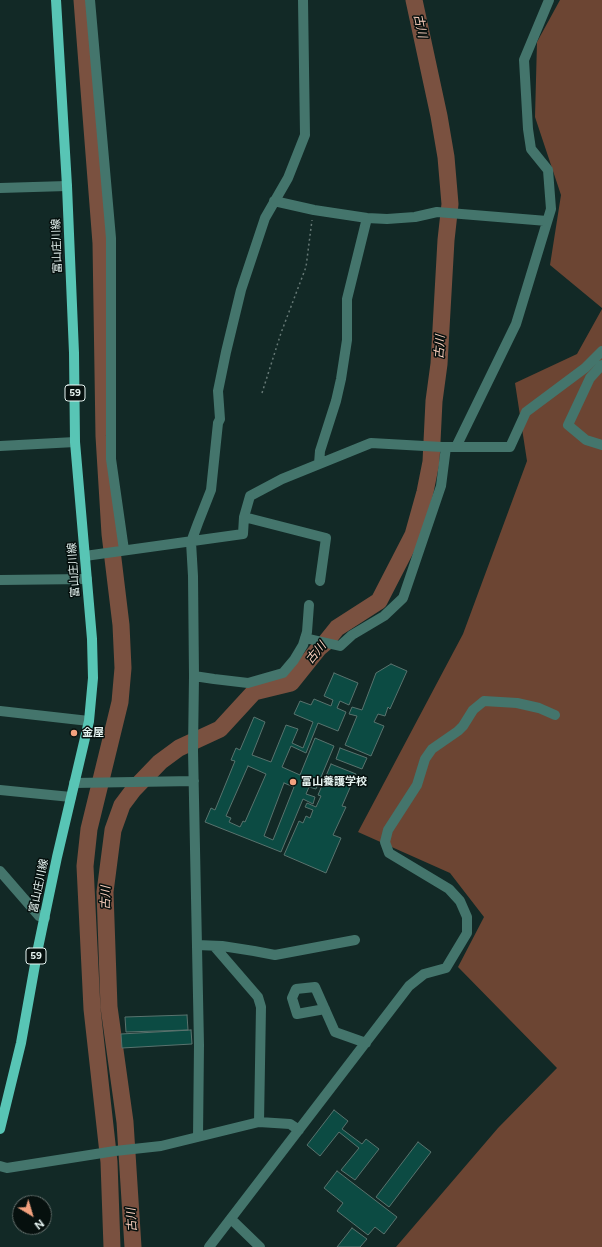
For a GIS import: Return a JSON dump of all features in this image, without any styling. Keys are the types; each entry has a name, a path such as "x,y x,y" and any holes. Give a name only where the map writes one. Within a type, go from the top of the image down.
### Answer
{"main road":[{"name":"富山庄川線","path":"0,1129 20,1043 38,948 89,721 93,678 92,639 75,442 74,353 67,186 56,0"}],"street":[{"path":"90,0 111,238 111,459 122,551"},
{"path":"198,1137 199,1045 193,750 193,576 191,542 211,490 218,423 220,419 218,391 239,297 265,218 288,178 305,135 303,0"},
{"path":"309,639 340,646 352,635 384,616 403,598 441,486 448,447 516,324 551,209 548,170 531,149 528,129 524,60 550,0"},
{"path":"0,188 67,186"},
{"path":"274,201 314,210 367,218 387,219 415,217 437,212 547,221"},
{"path":"319,464 320,451 341,379 347,340 347,299 367,218"},
{"path":"85,556 243,534 244,517 250,496 282,479 371,442 448,447 510,447 526,412 585,368 602,351"},
{"path":"602,365 590,378 568,425 586,440 602,446"},
{"path":"0,446 75,442"},
{"path":"244,517 326,538 320,581"},
{"path":"0,580 87,579"},
{"path":"194,676 248,683 284,673 309,639 309,605"},
{"path":"209,1247 409,986 424,974 446,968 467,934 467,917 460,901 449,889 389,853 385,842 388,830 417,785 425,759 432,749 458,731 473,710 484,701 518,703 539,708 555,715"},
{"path":"0,711 89,721"},
{"path":"74,783 194,781"},
{"path":"0,790 71,797"},
{"path":"0,871 39,916 45,918"},
{"path":"197,945 254,951 275,955 355,940"},
{"path":"214,946 258,997 262,1007 259,1122"},
{"path":"325,1009 335,1032 366,1043"},
{"path":"0,1166 7,1168 119,1150 161,1146 259,1122 290,1124 299,1130"},
{"path":"231,1219 260,1247"}],"path":[{"path":"262,393 281,333 306,267 314,210"}],"shaded area":[{"path":"560,0 602,0 602,308 550,265 561,195 535,117 537,42"},
{"path":"602,309 602,1247 396,1247 498,1128 557,1068 458,967 484,917 450,873 358,832 463,634 527,461 515,383 577,354"}],"building":[{"path":"391,664 407,671 390,709 388,707 385,716 378,714 374,722 384,726 371,756 345,745 357,716 349,714 352,707 362,710 376,673"},
{"path":"334,673 358,683 349,705 340,701 337,708 346,712 338,731 318,723 306,753 291,746 282,767 300,775 315,738 334,746 316,789 309,787 306,794 315,797 313,804 303,799 281,852 205,822 211,808 215,810 235,761 231,760 236,748 240,750 254,717 265,722 252,755 271,762 286,725 298,729 292,743 303,748 313,722 294,714 300,701 311,705 314,699 331,706 333,700 324,696","holes":["248,766 266,774 245,822 243,821 240,827 229,822 231,818 226,816","284,783 294,787 273,840 264,836"]},
{"path":"340,748 367,758 362,769 336,759"},
{"path":"331,764 356,774 342,806 346,807 333,835 341,838 326,873 284,855 299,821 303,823 306,816 310,818 313,810 305,807 307,803 316,807 321,796 318,795"},
{"path":"187,1015 188,1030 126,1032 125,1017"},
{"path":"191,1030 192,1044 122,1048 121,1034"},
{"path":"334,1110 348,1121 342,1129 362,1144 366,1139 379,1149 355,1180 341,1170 359,1148 339,1132 320,1156 307,1145"},
{"path":"418,1142 431,1152 389,1207 376,1197"},
{"path":"337,1171 397,1217 384,1234 375,1227 368,1235 337,1211 343,1203 324,1188"},
{"path":"352,1228 367,1239 360,1247 337,1247"}],"waterway":[{"path":"82,0 101,243 104,436 110,534 121,625 123,668 120,702 89,829 85,866 92,1009 109,1162 112,1247"},
{"name":"古川","path":"133,1247 125,1122 109,1007 105,892 113,830 122,805 134,789 160,762 179,748 220,729 254,692 291,683 337,628 379,601 413,535 425,492 431,462 434,401 439,364 446,240 450,204 446,157 439,116 414,0"}],"place":[{"name":"金屋","path":"74,733"},
{"name":"富山養護学校","path":"293,782"}]}
